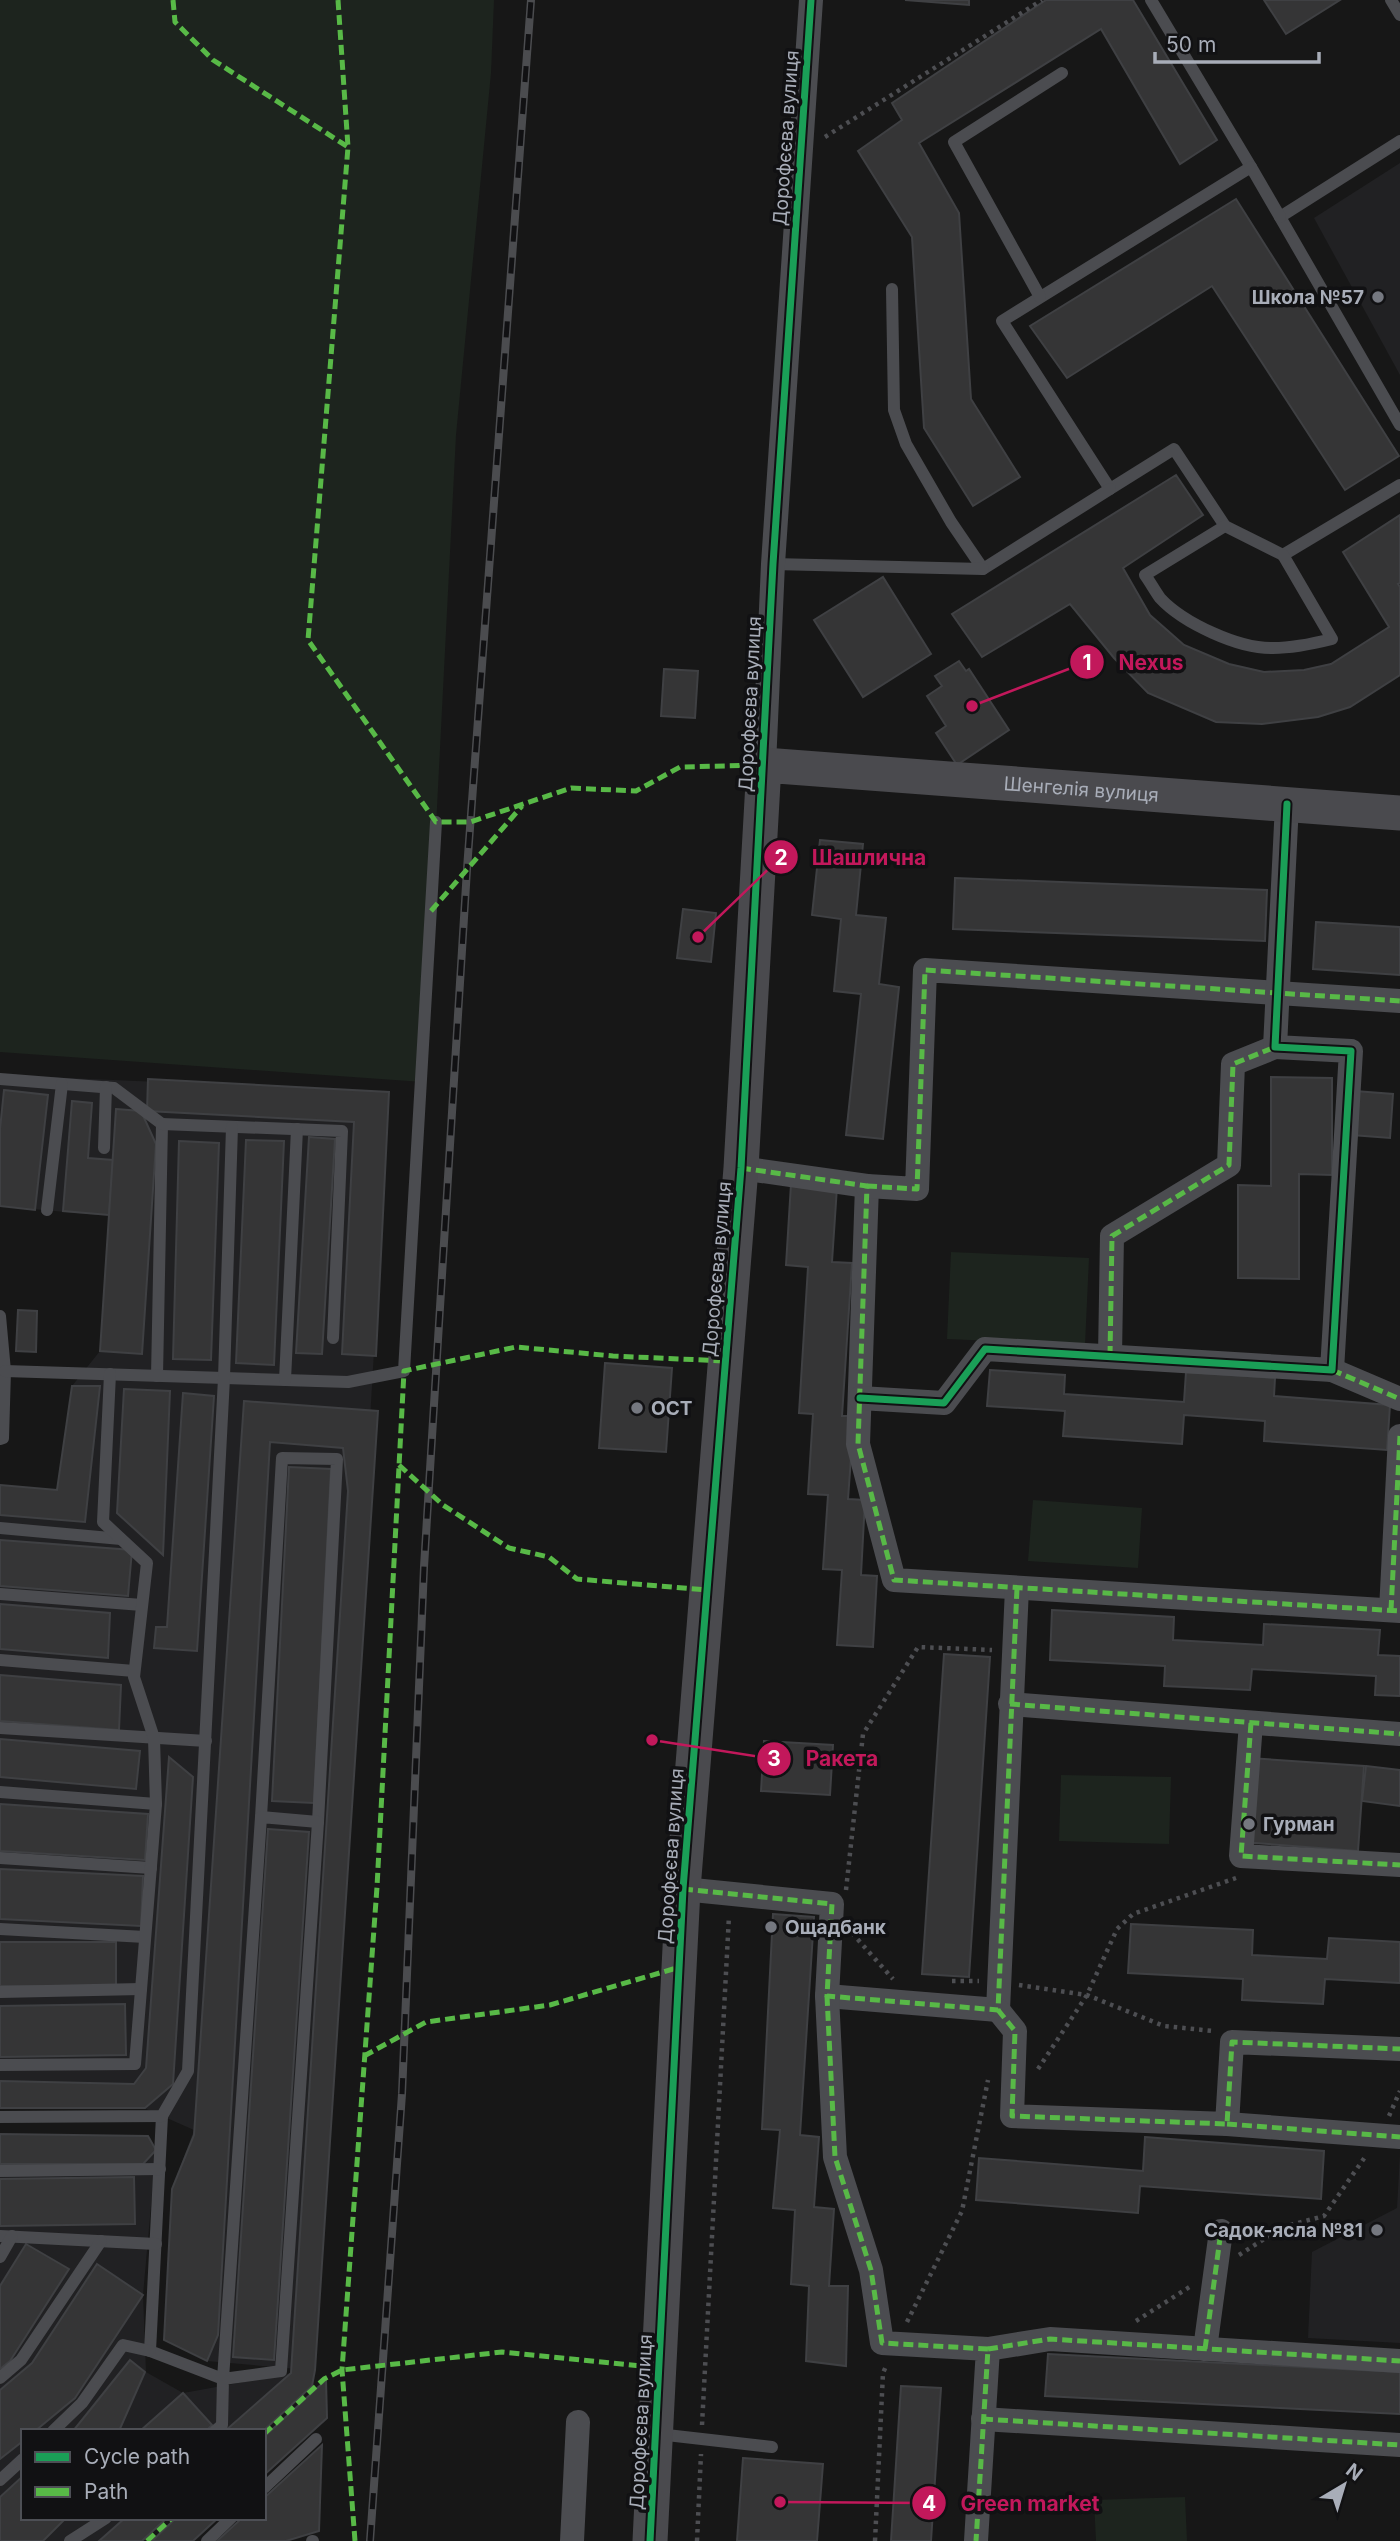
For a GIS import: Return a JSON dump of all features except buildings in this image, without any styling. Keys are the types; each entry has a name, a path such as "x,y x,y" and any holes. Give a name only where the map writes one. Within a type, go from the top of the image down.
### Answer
{"street":[{"name":"Дорофєєва вулиця","path":"650,2541 683,1889 741,1168 773,564 811,0"},
{"name":"Шенгелія вулиця","path":"764,765 1400,813"},
{"path":"1275,1047 1287,804"},
{"path":"741,1168 867,1186 917,1189 925,970 1400,1001"},
{"path":"1110,1356 1112,1236 1228,1165 1233,1064 1275,1047 1351,1051 1332,1370"},
{"path":"867,1186 858,1444 894,1580 1396,1611 1400,1436"},
{"path":"860,1398 944,1403 985,1349 1332,1370 1400,1399"},
{"path":"1017,1588 998,2010 1015,2031 1012,2116 1227,2124 1390,2136"},
{"path":"1010,1704 1400,1734"},
{"path":"1251,1723 1241,1856 1400,1866"},
{"path":"683,1889 832,1904 827,1996 835,2157 870,2270 882,2343 989,2349 1050,2339 1400,2361"},
{"path":"827,1996 998,2010"},
{"path":"1227,2124 1232,2042 1400,2049"},
{"path":"1205,2349 1221,2231"},
{"path":"976,2541 989,2349"},
{"path":"984,2419 1400,2445"},
{"path":"572,2541 578,2422"}],"lane":[{"path":"1151,0 1400,425"},
{"path":"1391,0 1400,15"},
{"path":"1040,297 954,142 1062,73"},
{"path":"1280,217 1400,141"},
{"path":"1110,489 1002,321 1251,167"},
{"path":"892,289 894,410 906,444 951,522 983,569"},
{"path":"773,564 983,569 1174,449 1225,526 1283,555 1332,639 1303,646 1270,649 1235,642 1193,622 1161,599 1145,575 1225,526"},
{"path":"1283,555 1400,485"},
{"path":"5,1371 348,1382 404,1371 436,822"},
{"path":"0,1079 114,1087 162,1124 342,1131 333,1338"},
{"path":"47,1210 62,1084"},
{"path":"104,1148 106,1087"},
{"path":"157,1376 162,1124"},
{"path":"150,2351 162,2116 188,2071 224,1378 232,1127"},
{"path":"285,1380 298,1129"},
{"path":"0,1316 5,1371 3,1438 0,1439"},
{"path":"0,2066 135,2064 156,1804 154,1738 134,1678 147,1563 103,1522 110,1374"},
{"path":"55,2429 82,2403 123,2345 150,2351 223,2379 281,2371 318,1822 337,1459 282,1458 223,2379 222,2425 217,2429"},
{"path":"0,1528 121,1539"},
{"path":"0,1594 142,1605"},
{"path":"0,1660 134,1671"},
{"path":"0,1728 206,1741"},
{"path":"0,1791 156,1804"},
{"path":"261,1817 318,1822"},
{"path":"0,1858 151,1868"},
{"path":"0,1929 145,1937"},
{"path":"0,1992 141,1989"},
{"path":"0,2117 162,2116"},
{"path":"0,2171 160,2169"},
{"path":"0,2257 6,2236 156,2244"},
{"path":"0,2378 21,2360 101,2241"},
{"path":"657,2434 772,2447"},
{"path":"266,2486 316,2440"},
{"path":"0,2480 21,2461"},
{"path":"70,2541 103,2520"},
{"path":"206,2541 229,2520"}],"path":[{"path":"825,137 1042,0"},
{"path":"845,1895 863,1734 918,1647 995,1650"},
{"path":"1036,2071 1087,1995 1117,1929 1133,1914 1250,1874 1254,1857"},
{"path":"697,2541 730,1894"},
{"path":"851,1931 895,1982"},
{"path":"951,1981 999,1982 1087,1995"},
{"path":"875,2541 883,2373 962,2211 990,2070"},
{"path":"1129,2325 1283,2227 1324,2216 1390,2136 1400,2091"},
{"path":"978,2133 1012,2116"}],"shaded area":[{"path":"0,0 494,0 491,73 456,435 423,1082 0,1052"},
{"name":"Школа №57","path":"1400,163 1400,375 1314,218"},
{"path":"0,1075 389,1092 315,2370 312,2386 265,2429 21,2429 21,2520 165,2520 142,2541 0,2541 0,2134 156,2150 143,2295 146,2372 183,2393 309,2370 207,2361 164,2340 172,2189 194,2130 144,2108 0,2108 0,1485 57,1490 72,1386 100,1351 109,1216 0,1206"},
{"path":"951,1252 1089,1258 1085,1345 947,1339"},
{"path":"1033,1500 1142,1508 1138,1568 1028,1561"},
{"path":"1061,1775 1171,1777 1169,1844 1059,1841"},
{"name":"Садок-ясла №81","path":"1400,2154 1400,2343 1308,2338 1312,2252 1397,2208"},
{"path":"1185,2497 1187,2541 1096,2541 1094,2500"}],"railway":[{"path":"370,2541 402,2094 424,1567 467,869 531,0"}],"marked path":[{"path":"173,0 175,22 213,60 348,147"},
{"path":"338,0 348,147 308,640 436,822 470,822 571,788 636,791 680,767 764,765"},
{"path":"431,911 522,806"},
{"path":"867,1186 917,1189 925,970 1400,1001"},
{"path":"1110,1356 1112,1236 1229,1165 1233,1064 1275,1047"},
{"path":"741,1168 867,1186 858,1444 894,1580 1400,1611"},
{"path":"355,2541 342,2370 377,1887 404,1371 516,1347 613,1356 725,1361"},
{"path":"1332,1370 1400,1399"},
{"path":"1391,1610 1400,1436"},
{"path":"399,1465 443,1505 509,1548 549,1557 577,1579 707,1590"},
{"path":"683,1889 832,1904 827,1996 998,2010 1017,1588"},
{"path":"1010,1704 1400,1734"},
{"path":"1251,1723 1241,1856 1400,1865"},
{"path":"364,2056 426,2022 550,2005 680,1967"},
{"path":"827,1996 835,2157 871,2270 882,2343 988,2349 976,2541"},
{"path":"998,2010 1015,2031 1012,2116 1227,2124 1232,2042 1400,2049"},
{"path":"1227,2124 1400,2137"},
{"path":"1205,2349 1221,2231"},
{"path":"988,2349 1050,2339 1400,2361"},
{"path":"266,2432 324,2379 342,2370 502,2352 660,2368"},
{"path":"983,2419 1400,2445"},
{"path":"147,2541 170,2520"}],"cycle path":[{"path":"650,2541 683,1889 741,1168 773,564 811,0"},
{"path":"860,1398 944,1403 985,1349 1332,1370 1351,1051 1275,1047 1287,804"}],"place":[{"name":"Школа №57","path":"1378,297"},
{"name":"Nexus","path":"972,706"},
{"name":"Шашлична","path":"698,937"},
{"name":"ОСТ","path":"637,1408"},
{"name":"Ракета","path":"652,1740"},
{"name":"Гурман","path":"1249,1824"},
{"name":"Ощадбанк","path":"771,1927"},
{"name":"Садок-ясла №81","path":"1377,2230"},
{"name":"Green market","path":"780,2502"}]}
